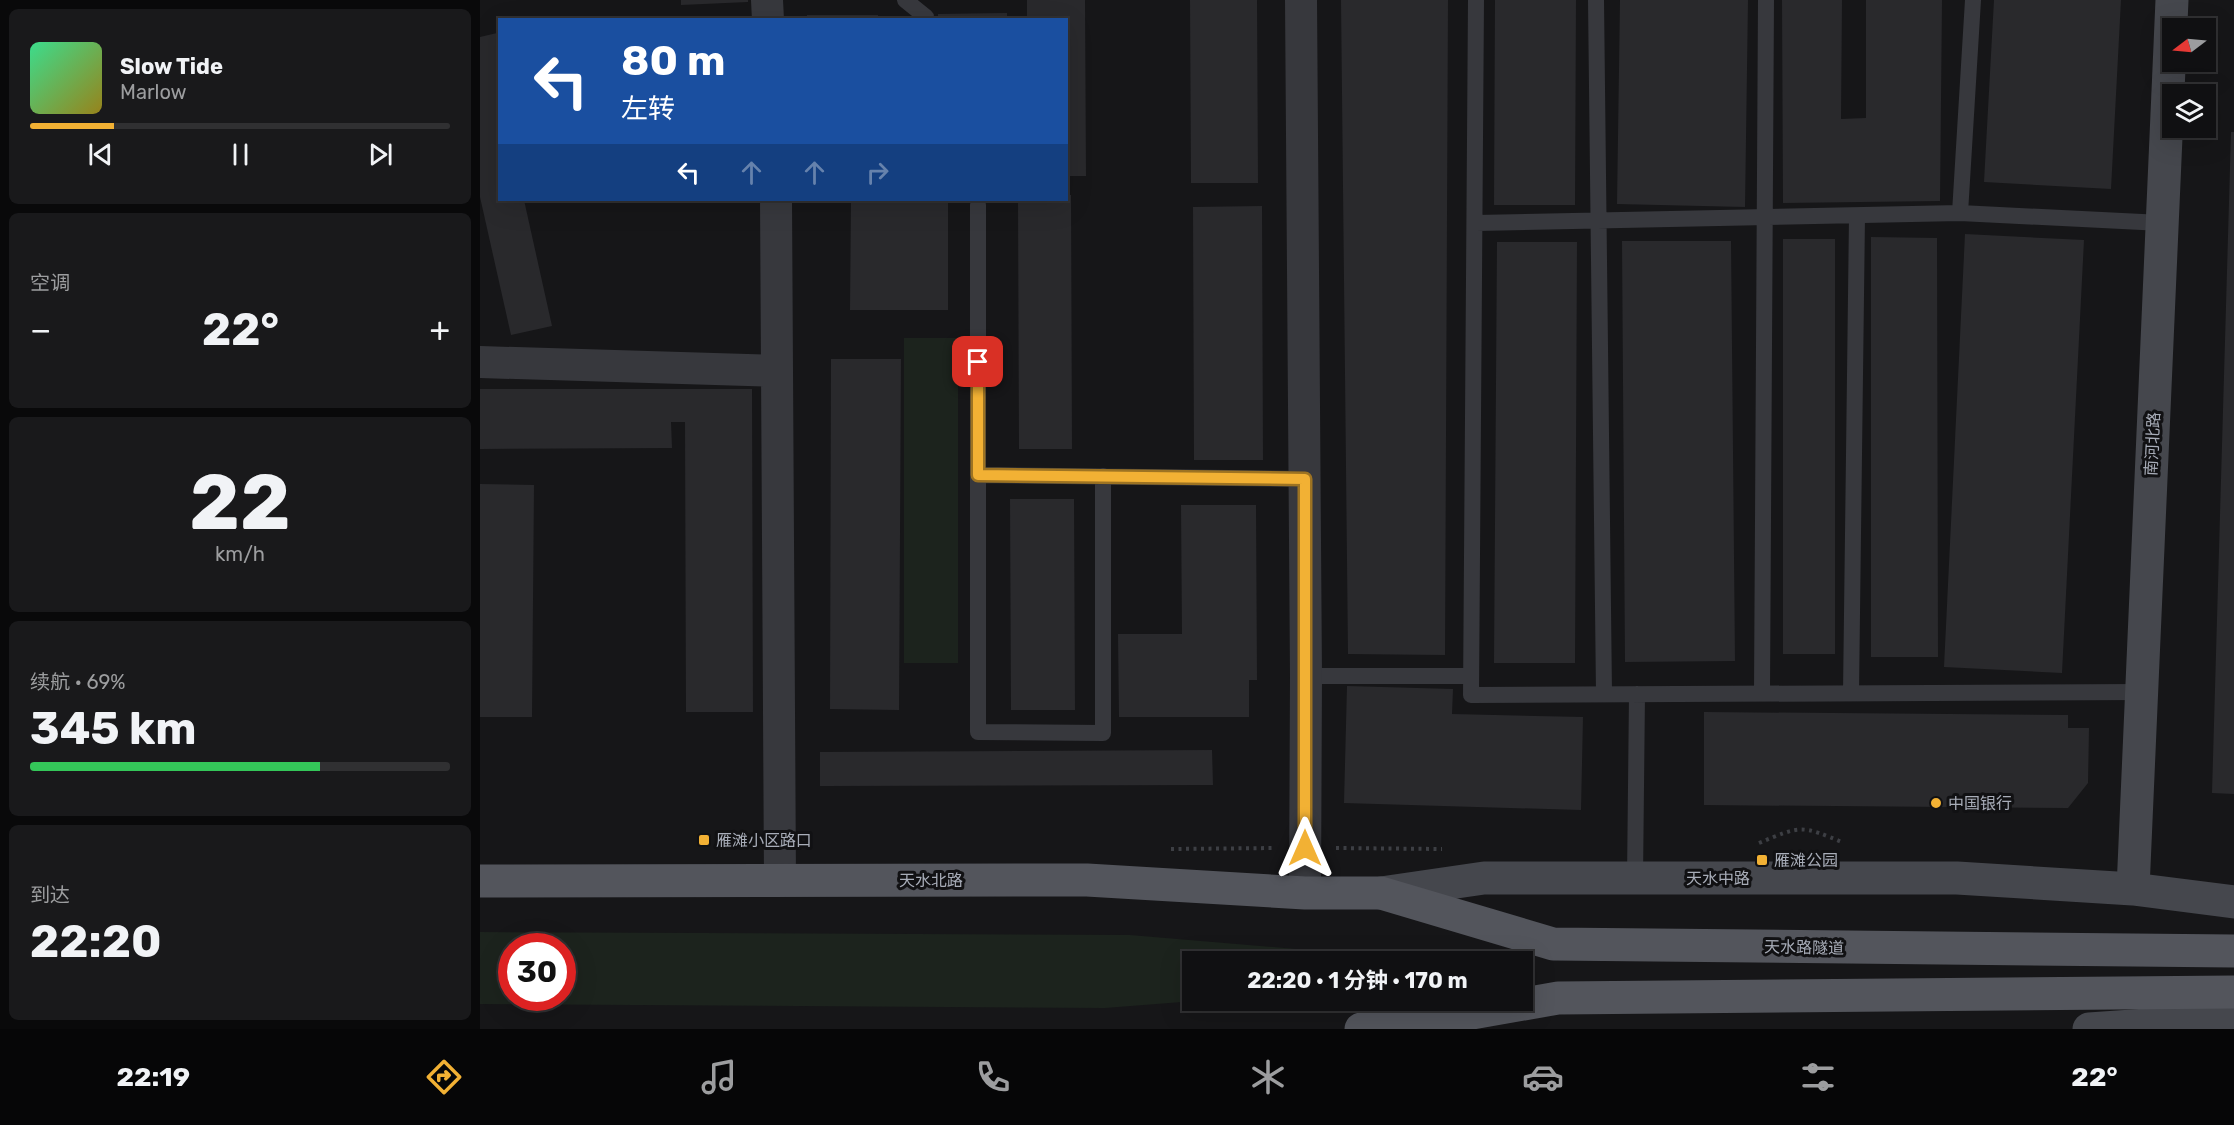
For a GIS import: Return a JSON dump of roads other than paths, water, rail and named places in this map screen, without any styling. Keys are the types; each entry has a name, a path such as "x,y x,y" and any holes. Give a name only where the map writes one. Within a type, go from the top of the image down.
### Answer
{"main road":[{"name":"天水北路","path":"480,881 1087,880 1305,893 1381,893"},
{"name":"天水路隧道","path":"1381,893 1553,944 2234,951"},
{"path":"1361,1029 1386,1028 1558,998 2234,992"}],"street":[{"path":"767,0 768,18"},
{"path":"1300,0 1305,479 1305,893"},
{"name":"南河北路","path":"2133,889 2172,0"},
{"path":"776,201 780,881"},
{"path":"480,362 777,371"},
{"name":"天水中路","path":"1381,893 1484,878 1957,878 2133,889 2234,902"},
{"path":"2089,1029 2234,1019"},
{"path":"1386,1028 1425,1029"}],"lane":[{"path":"905,0 926,18"},
{"path":"1476,0 1471,695 2142,692"},
{"path":"1596,0 1604,694"},
{"path":"1762,693 1766,0"},
{"path":"1960,213 1973,0"},
{"path":"978,205 978,732 1103,733 1103,476"},
{"path":"1476,223 1960,213 2162,223"},
{"path":"1851,693 1857,216"},
{"path":"978,475 1305,479"},
{"path":"1306,676 1471,676"},
{"path":"1635,879 1637,694"}],"place":[{"name":"中国银行","path":"1936,803"},
{"name":"雁滩小区路口","path":"704,840"},
{"name":"雁滩公园","path":"1762,860"}]}
